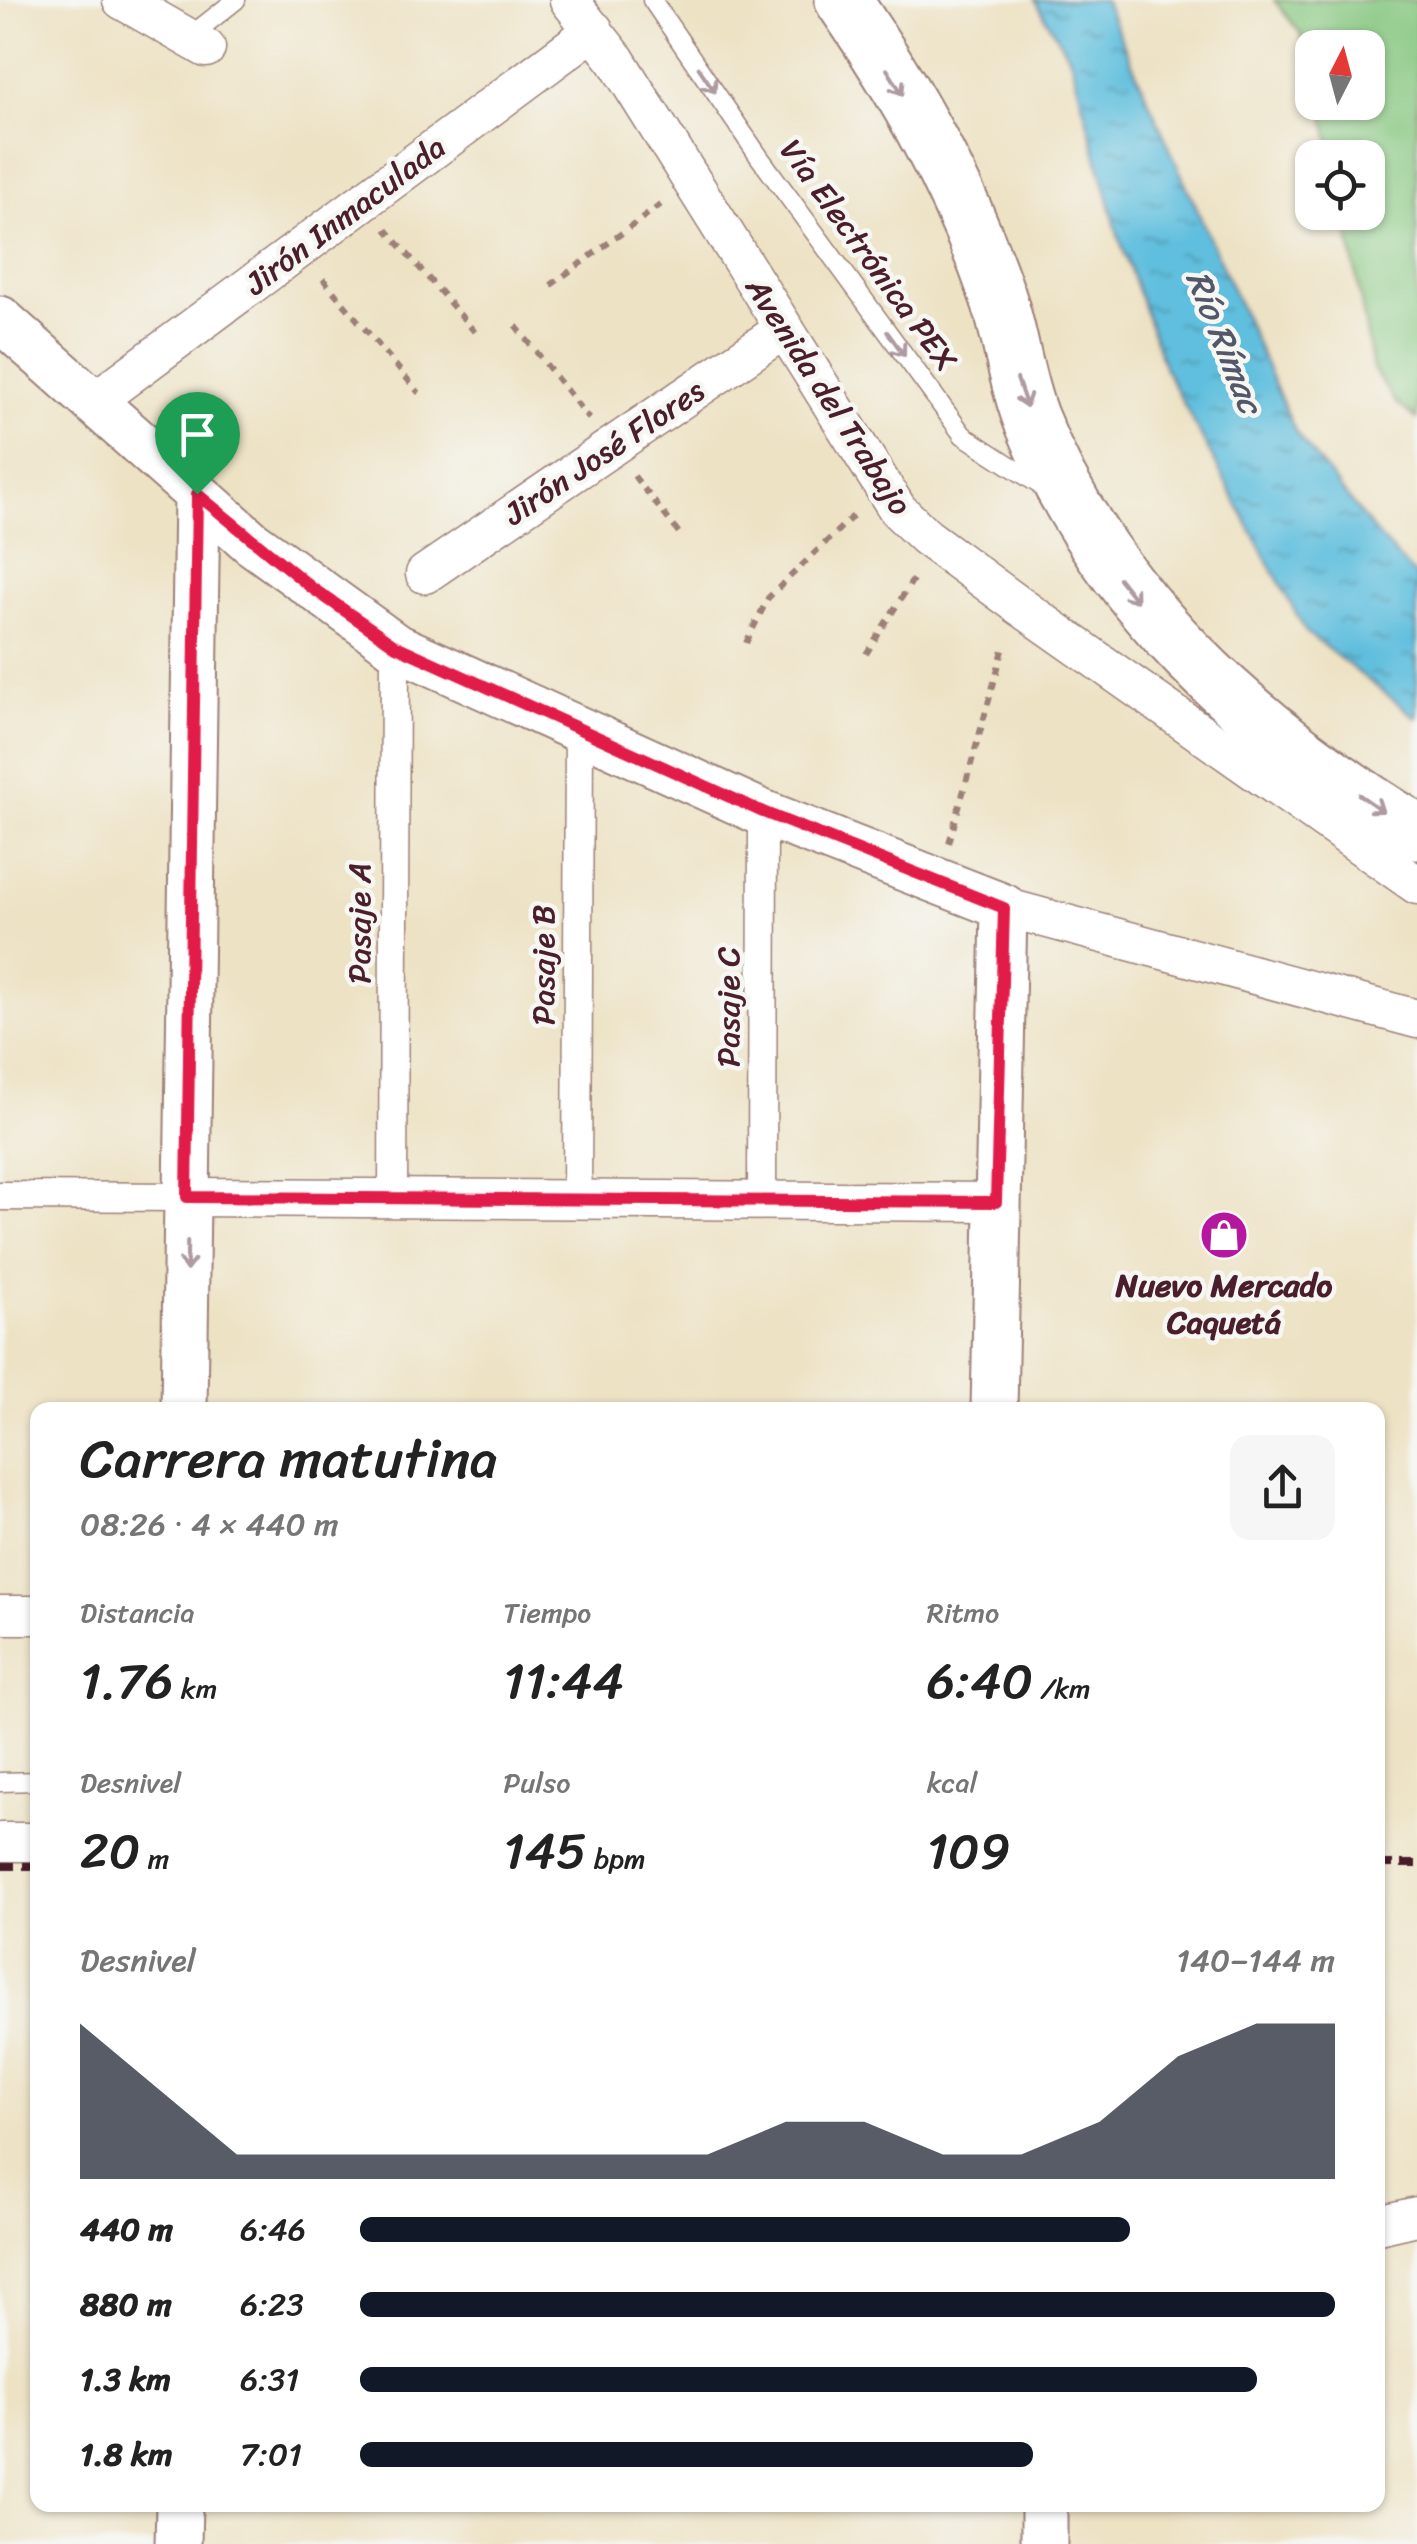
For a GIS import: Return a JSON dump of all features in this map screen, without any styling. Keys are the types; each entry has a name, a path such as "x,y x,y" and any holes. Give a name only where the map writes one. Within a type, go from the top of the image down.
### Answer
{"highway":[{"path":"843,0 956,184 999,299 1031,419 1075,508 1122,584 1214,683 1312,760 1417,832"}],"street":[{"path":"122,0 197,43"},
{"name":"Avenida del Trabajo","path":"569,0 594,30 898,510 935,544 1017,604 1417,886"},
{"name":"Jirón Inmaculada","path":"96,400 594,30"},
{"path":"0,319 96,400 197,494 312,588 396,646 763,812 1004,908 1417,1019"},
{"name":"Jirón José Flores","path":"424,574 783,330"},
{"path":"184,1402 197,494"},
{"name":"Pasaje A","path":"393,1199 396,646"},
{"name":"Pasaje B","path":"577,1200 578,730"},
{"name":"Pasaje C","path":"762,1201 763,812"},
{"path":"994,1402 1004,908"},
{"path":"0,1196 996,1202"},
{"path":"0,1614 30,1615"},
{"path":"0,1842 30,1842"},
{"path":"1385,2224 1417,2216"},
{"path":"178,2544 179,2512"},
{"path":"1044,2512 1044,2544"}],"lane":[{"path":"197,43 236,0"},
{"name":"Vía Electrónica PEX","path":"652,0 760,158 962,435 1075,508"},
{"path":"0,1782 30,1781"}],"path":[{"path":"551,285 692,182"},
{"path":"362,202 480,338"},
{"path":"298,250 419,393"},
{"path":"516,326 683,538"},
{"path":"746,643 768,598 882,487"},
{"path":"866,654 935,544"},
{"path":"950,837 1017,604"}],"green space":[{"path":"1274,0 1417,0 1417,419 1396,403 1373,369 1348,230 1385,230 1385,140 1330,140 1325,120 1385,120 1385,30 1298,30"}],"water":[{"name":"Río Rímac","path":"1035,0 1104,0 1296,433 1377,535 1417,578 1417,718 1306,632 1165,369 1118,235 1071,60"}],"railway":[{"path":"1385,1864 1417,1864"},
{"path":"0,1866 30,1866"}],"place":[{"name":"Nuevo Mercado Caquetá","path":"1224,1235"}],"route":[{"path":"197,494 312,588 396,646 763,812 1004,908 996,1202 187,1197 197,494"}]}
